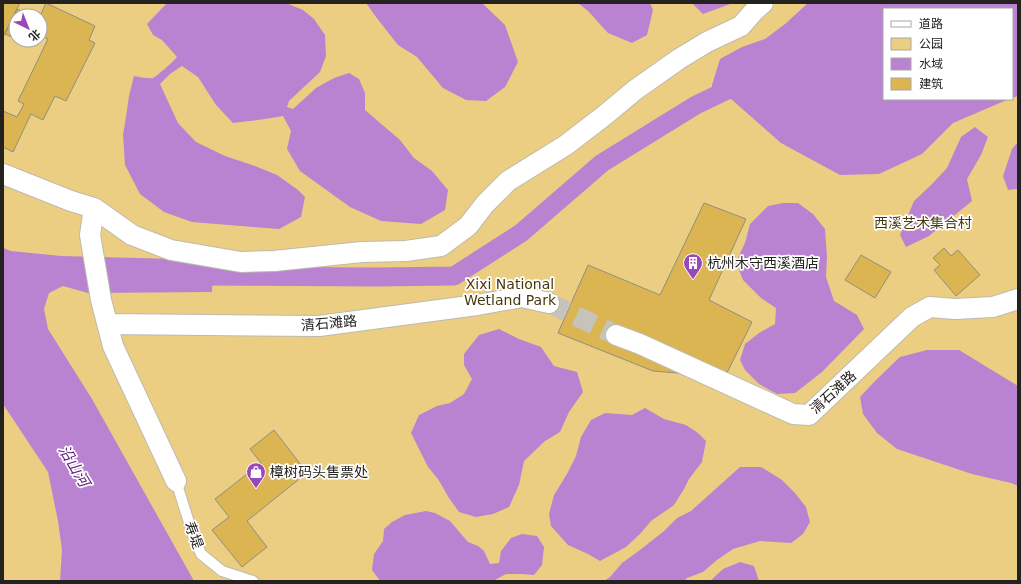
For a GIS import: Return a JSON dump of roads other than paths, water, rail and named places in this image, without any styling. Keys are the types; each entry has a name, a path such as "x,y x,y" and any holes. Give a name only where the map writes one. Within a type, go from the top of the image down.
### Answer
{"street":[{"path":"3,174 71,201 94,208 132,235 170,250 242,262 274,261 362,252 406,251 441,246 468,226 485,204 508,181 566,144 606,115 635,90 679,59 707,42 741,26 754,10 763,3"},
{"path":"94,208 90,234 101,300 113,346 176,481"},
{"name":"清石滩路","path":"108,324 319,326 477,305 522,297 549,303"},
{"name":"清石滩路","path":"616,335 640,344 793,414 809,415 912,317 930,307 955,309 993,307 1018,299"}],"lane":[{"name":"寿堤","path":"176,481 192,532 201,554 222,571 253,581"}],"water":[{"path":"167,3 286,3 303,10 314,19 325,35 326,56 320,72 289,101 287,107 293,109 316,88 334,78 349,73 359,79 365,93 365,110 400,140 414,158 432,171 448,190 445,210 421,224 381,221 350,207 300,171 287,149 291,131 283,116 233,123 216,105 198,77 182,66 170,74 160,84 178,123 196,142 225,156 277,175 305,197 301,217 279,229 192,222 164,212 140,194 125,165 123,135 129,96 134,76 153,78 177,57 162,40 153,35 147,24"},
{"path":"366,3 482,3 505,25 518,62 505,87 486,101 466,100 443,88 417,57 398,45"},
{"path":"578,3 650,3 653,10 647,35 632,43 608,33 588,11"},
{"path":"692,3 733,3 703,14"},
{"path":"808,3 1018,3 1018,96 1013,98 1013,8 883,8 883,100 1007,100 953,123 922,154 879,174 840,175 781,143 723,92 712,97 712,85 720,59 742,47 765,39 785,24"},
{"path":"975,127 988,137 981,155 967,179 972,201 929,236 906,247 900,235 914,201 947,168 961,137"},
{"path":"1018,142 1018,186 1017,189 1008,190 1003,176 1012,149"},
{"path":"783,203 798,203 813,214 825,229 827,257 826,277 834,301 857,315 864,329 822,372 795,393 777,394 759,384 745,370 740,360 745,344 759,333 775,324 776,308 761,298 743,280 736,262 745,243 750,224 768,206"},
{"name":"沿山河","path":"3,248 11,251 61,256 213,260 212,292 88,293 63,286 49,293 44,309 48,329 92,399 194,581 60,581 62,550 48,472 3,404"},
{"path":"499,329 519,339 541,347 554,366 577,372 583,392 569,412 560,432 545,441 524,461 519,485 509,507 493,514 476,517 459,512 438,479 428,467 411,433 419,415 437,406 450,403 464,394 472,379 464,365 464,354 479,335"},
{"path":"927,350 959,350 1018,386 1018,486 972,474 897,449 877,433 863,414 860,397 876,380 900,357"},
{"path":"645,408 664,419 686,425 698,433 706,441 702,462 689,479 674,505 651,521 626,547 600,561 568,545 551,526 549,514 554,495 576,456 581,437 591,420 605,413 632,415"},
{"path":"740,467 761,467 782,480 795,493 806,507 810,522 803,534 791,543 760,541 733,549 703,572 687,578 684,581 604,581 610,577 622,563 664,531 677,518 691,511"},
{"path":"426,511 435,513 450,521 468,542 478,546 484,551 490,564 499,563 501,551 511,538 522,534 537,536 544,547 542,565 534,575 506,574 493,581 380,581 372,570 374,554 383,541 384,529 392,522 405,515"},
{"path":"740,562 754,566 759,581 710,581 723,569"}],"waterway":[{"path":"187,276 454,276 521,233 602,163 696,105 742,83"}],"tunnel":[{"path":"549,303 616,335"}],"place":[{"name":"杭州木守西溪酒店","path":"693,280"},
{"name":"樟树码头售票处","path":"256,489"}],"park label":[{"name":"西溪艺术集合村","path":"923,223"},
{"name":"Xixi National Wetland Park","path":"510,292"}]}
